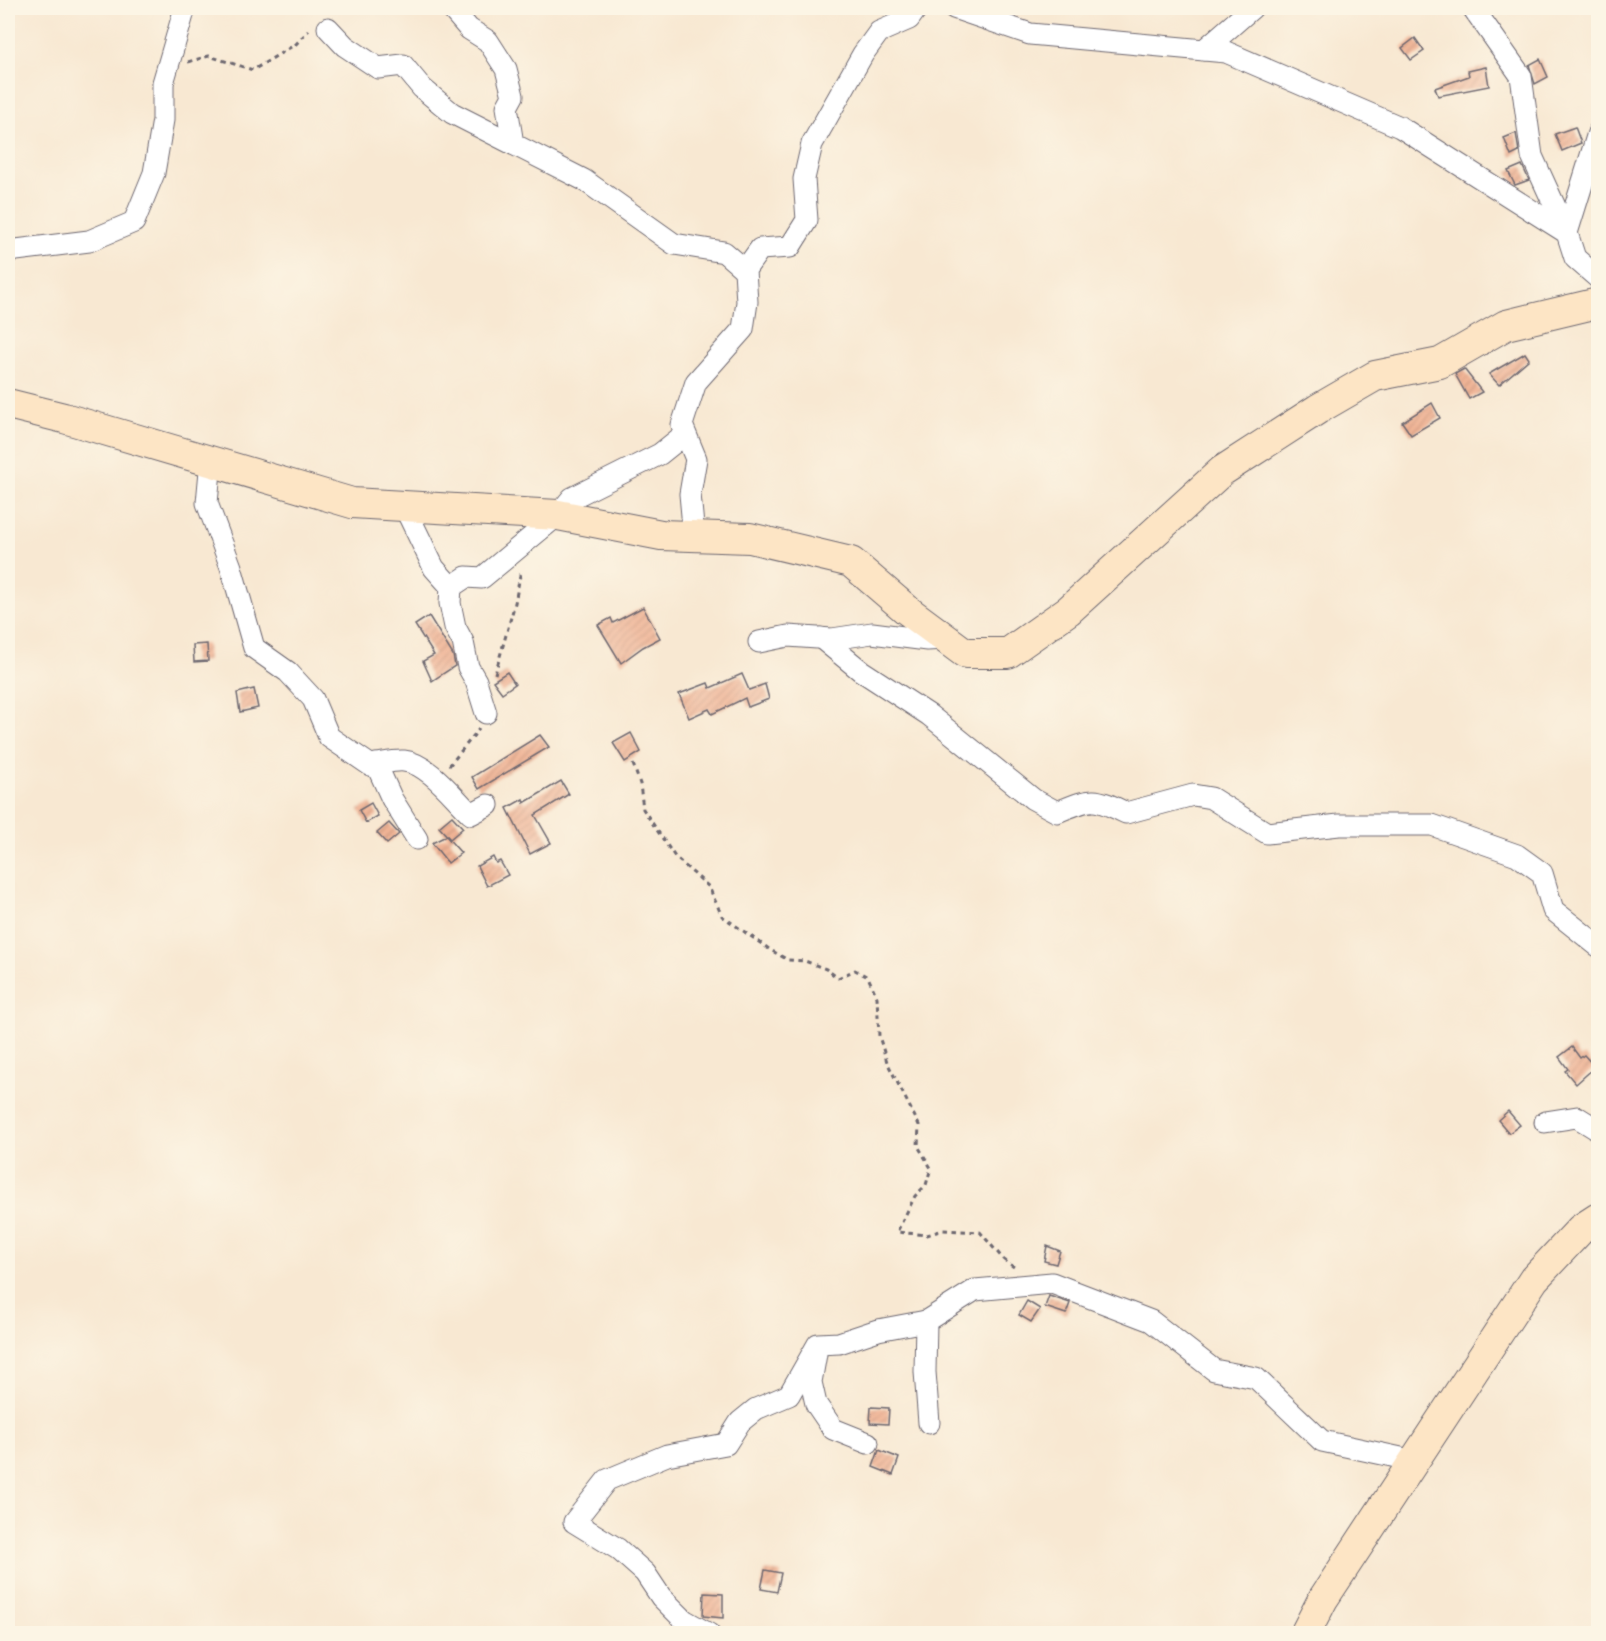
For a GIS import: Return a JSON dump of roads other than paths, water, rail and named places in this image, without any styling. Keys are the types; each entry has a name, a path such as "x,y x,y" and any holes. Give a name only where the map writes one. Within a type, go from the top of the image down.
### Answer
{"street":[{"path":"8,251 89,241 134,222 154,173 163,120 163,83 185,8"},
{"path":"451,8 469,29 488,41 506,69 513,96 507,107 513,144"},
{"path":"694,537 690,494 696,459 682,425 696,382 743,329 747,302 745,270 760,249 790,247 807,220 804,179 812,144 863,54 879,32 909,19 917,8"},
{"path":"1204,50 1252,8"},
{"path":"1473,8 1521,76 1532,156 1567,233 1575,258 1599,278"},
{"path":"961,9 1030,34 1226,52 1400,127 1567,233"},
{"path":"319,26 378,68 403,65 423,88 452,113 584,180 674,244 724,252 745,270"},
{"path":"1567,233 1599,133"},
{"path":"8,404 211,460 352,503 558,515 661,535 750,538 851,562 965,653 1008,653 1069,610 1222,471 1318,409 1375,376 1440,363 1506,325 1599,303"},
{"path":"451,588 466,577 482,578 558,515 572,498 584,490 660,454 685,434"},
{"path":"211,460 207,503 231,567 254,648 288,672 313,699 328,737 370,765 406,761 439,779 450,795 471,814 488,805"},
{"path":"404,506 434,568 451,588 450,603 455,627 463,642 468,667 476,681 486,713"},
{"path":"759,642 788,636 821,638 872,633 927,640 945,639"},
{"path":"821,638 860,670 929,716 1033,799 1057,812 1084,801 1100,800 1126,813 1193,795 1211,798 1267,833 1339,825 1432,825 1517,855 1542,873 1553,910 1599,946"},
{"path":"376,764 392,799 417,839"},
{"path":"1545,1122 1578,1117 1599,1130"},
{"path":"1305,1634 1323,1599 1534,1279 1581,1229 1599,1218"},
{"path":"818,1344 839,1343 878,1330 926,1321 975,1290 1052,1283 1151,1321 1214,1370 1256,1378 1322,1441 1415,1461"},
{"path":"926,1321 925,1372 929,1423"},
{"path":"818,1344 811,1382 816,1404 833,1429 868,1443"},
{"path":"709,1634 684,1620 661,1598 645,1572 618,1549 574,1522 607,1480 667,1455 726,1444 740,1422 756,1409 789,1395 799,1373 818,1344"}]}
